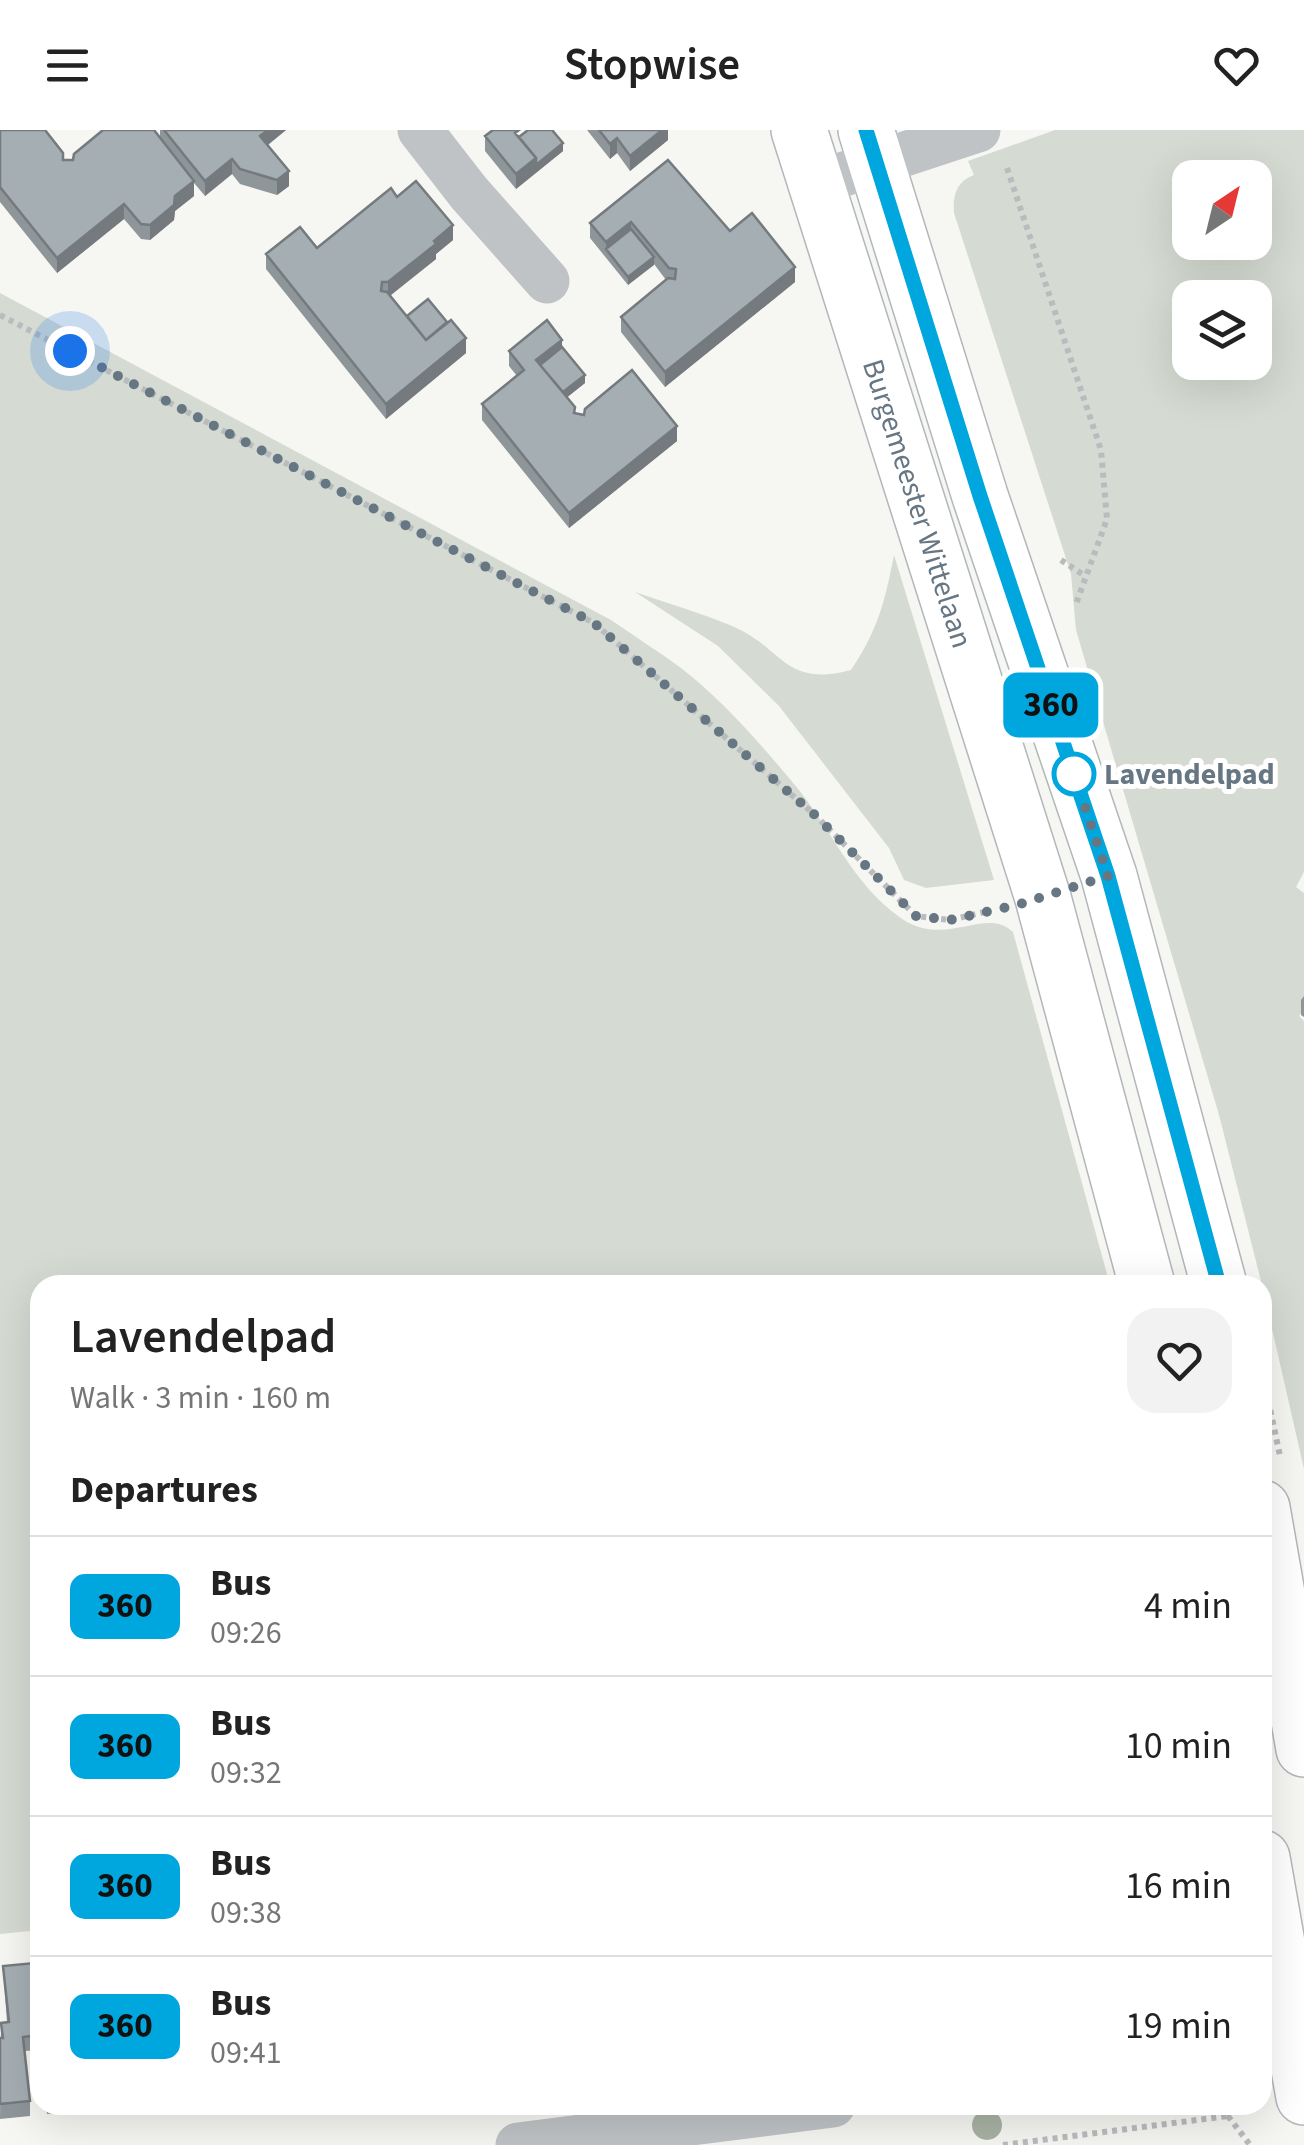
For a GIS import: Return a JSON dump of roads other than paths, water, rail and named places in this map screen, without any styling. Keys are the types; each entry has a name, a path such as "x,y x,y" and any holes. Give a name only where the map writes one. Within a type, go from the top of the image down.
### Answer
{"street":[{"path":"420,130 469,193 547,281"},
{"name":"Burgemeester Wittelaan","path":"799,130 1043,898 1145,1275"},
{"path":"817,183 871,147 978,130"},
{"name":"Burgemeester Wittelaan","path":"871,147 980,496 1108,876 1217,1275"},
{"path":"1272,1565 1304,1749"},
{"path":"1272,1927 1292,2065"},
{"path":"518,2145 754,2115"}],"place":[{"name":"Lavendelpad","path":"1074,774"}]}
